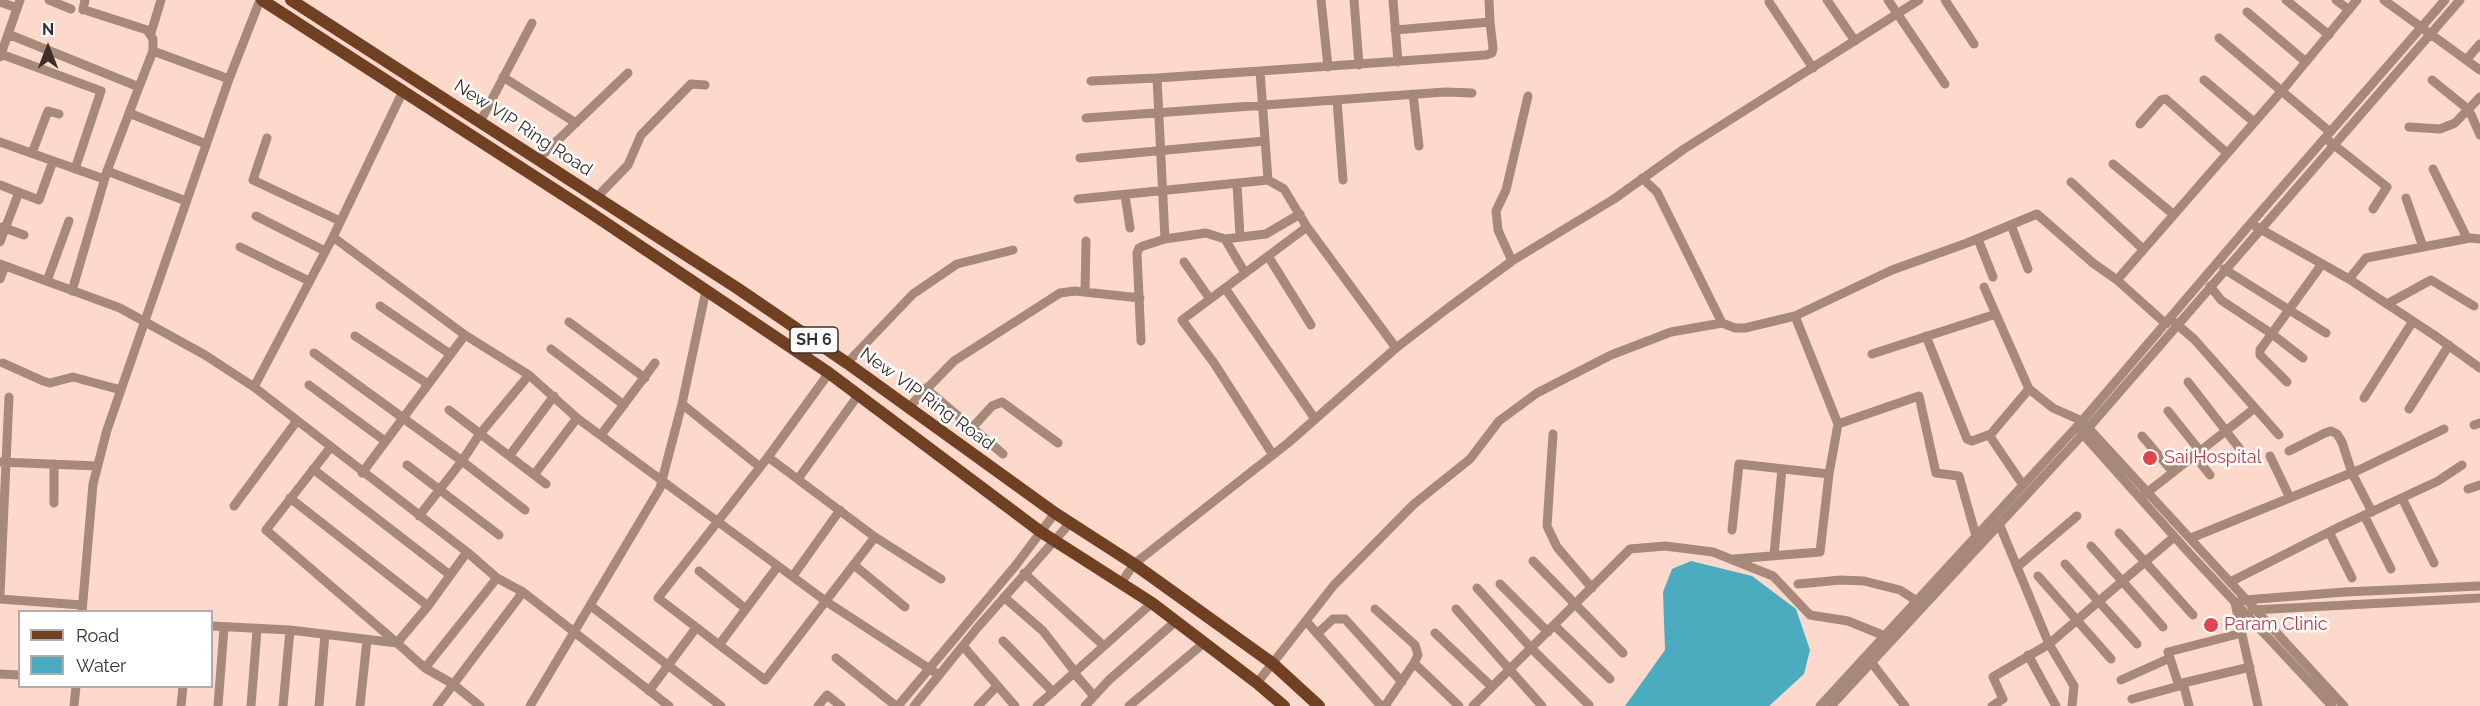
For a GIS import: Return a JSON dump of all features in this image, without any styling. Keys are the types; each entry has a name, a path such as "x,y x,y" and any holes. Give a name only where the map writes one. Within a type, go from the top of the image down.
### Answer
{"main road":[{"name":"New VIP Ring Road","path":"261,0 403,91 829,373 1041,532 1152,603 1257,682 1279,704"},
{"name":"New VIP Ring Road","path":"291,0 737,288 847,363 1055,513 1134,564 1272,663 1318,706"},
{"path":"392,84 399,70"}],"street":[{"path":"49,0 71,9"},
{"path":"85,0 86,11 151,33"},
{"path":"72,291 106,175 153,51 151,33 161,0"},
{"path":"9,397 4,462 0,597 82,608 93,484 97,466 144,321 206,144 261,0"},
{"path":"1321,0 1328,68"},
{"path":"1354,0 1359,65"},
{"path":"1393,0 1398,62"},
{"path":"1091,81 1328,68 1492,53 1494,48 1489,0"},
{"path":"1827,0 1855,41"},
{"path":"1888,0 1945,84"},
{"path":"1122,583 1134,564 1273,455 1396,348 1512,261 1614,199 1642,178 1919,0"},
{"path":"1945,0 1974,44"},
{"path":"2286,0 2329,34"},
{"path":"2337,0 2349,10"},
{"path":"2117,280 2282,92 2357,0"},
{"path":"2384,0 2480,70"},
{"path":"1820,706 2000,526 2251,223 2445,0"},
{"path":"2171,322 2210,286 2460,0"},
{"path":"0,2 19,4 1,55 101,92 75,169"},
{"path":"1769,2 1813,68"},
{"path":"2247,12 2306,62"},
{"path":"1395,30 1490,22"},
{"path":"480,122 532,23"},
{"path":"8,34 139,87"},
{"path":"2219,38 2282,92 2327,135 2333,144 2387,187 2373,209"},
{"path":"2466,60 2480,44"},
{"path":"153,51 229,79"},
{"path":"1260,71 1268,180"},
{"path":"538,159 628,73"},
{"path":"503,77 576,123"},
{"path":"1157,78 1165,239"},
{"path":"2204,80 2254,122"},
{"path":"2432,80 2469,110 2480,135"},
{"path":"597,197 628,165 641,135 692,84 705,85"},
{"path":"254,387 333,237 403,91"},
{"path":"1086,118 1413,94 1472,93"},
{"path":"1413,94 1419,146"},
{"path":"1512,261 1498,230 1496,211 1506,190 1528,96"},
{"path":"2409,127 2440,129 2455,123 2480,97"},
{"path":"2140,124 2161,100 2166,99 2227,153"},
{"path":"1337,100 1343,180"},
{"path":"32,153 48,111 59,114"},
{"path":"129,113 206,144"},
{"path":"267,138 253,180 340,221"},
{"path":"1080,158 1265,141"},
{"path":"0,142 75,169 106,175 186,201"},
{"path":"0,185 39,200 53,161"},
{"path":"2113,164 2173,214"},
{"path":"2433,169 2467,238"},
{"path":"1642,178 1657,192 1722,324"},
{"path":"1078,199 1268,180 1284,189 1307,226 1396,348"},
{"path":"2072,182 2144,249"},
{"path":"1237,184 1240,237"},
{"path":"0,243 3,227 19,192"},
{"path":"1125,195 1130,228"},
{"path":"2406,198 2423,247"},
{"path":"1141,340 1139,248 1165,239 1206,233 1225,239 1266,234 1300,214"},
{"path":"1257,682 1334,585 1414,504 1470,459 1499,421 1537,393 1611,355 1671,332 1722,324 1745,328 1795,316 1892,270 1978,239 2037,214 2093,263 2194,339 2279,435"},
{"path":"256,216 325,251"},
{"path":"47,281 69,221"},
{"path":"2251,223 2349,279 2480,368"},
{"path":"2011,225 2028,269"},
{"path":"1273,455 1214,363 1182,320 1307,226"},
{"path":"3,227 24,235"},
{"path":"333,237 465,335 529,375 578,418 827,602 939,675"},
{"path":"2349,279 2366,258 2467,238 2480,240"},
{"path":"1225,239 1245,273"},
{"path":"1978,239 1993,277"},
{"path":"1085,292 1086,240"},
{"path":"240,247 309,282"},
{"path":"847,363 913,294 957,264 1013,250"},
{"path":"1268,256 1311,326"},
{"path":"1184,262 1210,299"},
{"path":"2287,382 2260,355 2260,350 2322,264"},
{"path":"0,279 3,265 47,281 120,308 206,355 254,387 296,422 467,552 497,578 522,592 669,706"},
{"path":"2224,269 2326,333"},
{"path":"2387,304 2431,280 2474,306"},
{"path":"2210,286 2221,300 2303,358"},
{"path":"1984,287 2029,388 2053,408 2070,416 2148,491 2344,706"},
{"path":"1225,288 1315,419"},
{"path":"530,706 660,488 682,404 706,290"},
{"path":"909,407 925,388 963,355 1060,293 1067,290 1140,298"},
{"path":"380,306 450,354"},
{"path":"1872,354 1996,314"},
{"path":"1731,559 1820,552 1829,474 1838,424 1795,316"},
{"path":"2364,399 2414,321"},
{"path":"569,322 645,378"},
{"path":"362,473 465,335"},
{"path":"355,336 428,384"},
{"path":"1926,336 1967,439 1972,441 1991,434 2029,388"},
{"path":"2409,409 2449,345"},
{"path":"551,349 624,405"},
{"path":"314,352 525,510"},
{"path":"3,363 51,383 73,376 121,390"},
{"path":"601,435 655,363"},
{"path":"829,373 768,457 658,598 765,680 875,537"},
{"path":"419,516 462,461 479,435 529,375"},
{"path":"2188,382 2244,453"},
{"path":"309,385 385,441"},
{"path":"925,388 1003,454"},
{"path":"798,479 859,394"},
{"path":"510,455 554,396"},
{"path":"1838,424 1919,396 1936,473 1959,476 1976,536"},
{"path":"972,428 992,406 1002,402 1058,443"},
{"path":"682,404 760,467"},
{"path":"2140,498 2255,408"},
{"path":"449,410 546,484"},
{"path":"2168,411 2210,475"},
{"path":"534,476 578,418"},
{"path":"234,506 296,422"},
{"path":"1831,706 1871,663 1917,601 2023,485 2082,428"},
{"path":"2082,428 2174,537 2332,706"},
{"path":"2191,538 2352,473 2444,429"},
{"path":"2289,451 2331,431 2337,434 2391,568"},
{"path":"1553,434 1547,526 1557,547 1592,588"},
{"path":"1991,434 1991,441 2023,485"},
{"path":"2142,436 2173,472"},
{"path":"330,448 266,530 425,668 453,684 480,706"},
{"path":"2270,456 2290,498"},
{"path":"768,457 875,537 941,579"},
{"path":"4,462 97,466"},
{"path":"54,464 54,503"},
{"path":"1732,530 1739,464 1829,474"},
{"path":"407,465 499,535"},
{"path":"2230,582 2438,481 2462,465"},
{"path":"313,469 450,575"},
{"path":"1774,555 1782,469"},
{"path":"2468,489 2480,485"},
{"path":"290,498 428,606"},
{"path":"2402,498 2434,563"},
{"path":"792,576 840,510"},
{"path":"836,658 897,706 1055,513"},
{"path":"2017,567 2077,516"},
{"path":"914,706 1024,573 1070,523"},
{"path":"2000,526 2049,644 2074,686 2072,706"},
{"path":"2329,532 2352,578"},
{"path":"2119,533 2193,615"},
{"path":"1992,706 2005,703 1993,677 2049,644 2174,537"},
{"path":"1473,706 1630,549 1665,546 1713,552 1773,576 1810,615 1848,621 1888,639"},
{"path":"2091,546 2163,627"},
{"path":"397,643 428,606 467,552"},
{"path":"1533,561 1623,653"},
{"path":"2065,564 2137,644"},
{"path":"854,565 905,607"},
{"path":"719,645 778,566"},
{"path":"699,571 746,609"},
{"path":"1024,573 1104,646"},
{"path":"2038,576 2111,659"},
{"path":"425,668 497,578"},
{"path":"1798,584 1841,580 1864,581 1900,590 1917,601"},
{"path":"1500,584 1610,679"},
{"path":"2235,603 2245,600 2480,586"},
{"path":"1477,588 1589,705"},
{"path":"437,706 522,592"},
{"path":"1004,597 1043,631 1094,696"},
{"path":"2244,611 2480,598"},
{"path":"1037,706 1152,603"},
{"path":"2235,603 2250,668 2255,705"},
{"path":"591,606 721,706"},
{"path":"1306,621 1383,706 1402,682 1418,655 1415,645 1375,609"},
{"path":"1455,609 1542,706"},
{"path":"1317,634 1333,618 1345,619 1402,682"},
{"path":"1085,706 1109,680 1175,622"},
{"path":"213,626 290,630 397,643"},
{"path":"218,706 224,628"},
{"path":"649,691 696,628"},
{"path":"251,706 257,630"},
{"path":"283,706 290,630"},
{"path":"1435,633 1491,687"},
{"path":"2189,706 2168,652 2242,633"},
{"path":"319,706 325,634"},
{"path":"360,706 367,640"},
{"path":"1003,641 1053,692"},
{"path":"1129,706 1204,643"},
{"path":"963,646 1015,706"},
{"path":"2028,655 2056,706"},
{"path":"2121,680 2170,658"},
{"path":"1414,663 1459,706"},
{"path":"1871,663 1905,706"},
{"path":"2132,699 2250,668"},
{"path":"0,674 18,675"},
{"path":"978,706 997,686"},
{"path":"74,706 76,688"},
{"path":"181,706 183,688"},
{"path":"818,706 826,695 841,706"}],"water":[{"path":"1691,561 1752,576 1796,609 1810,650 1804,674 1769,706 1625,706 1665,650 1663,592 1672,569"}],"place":[{"name":"Sai Hospital","path":"2150,458"},
{"name":"Param Clinic","path":"2211,625"}]}
